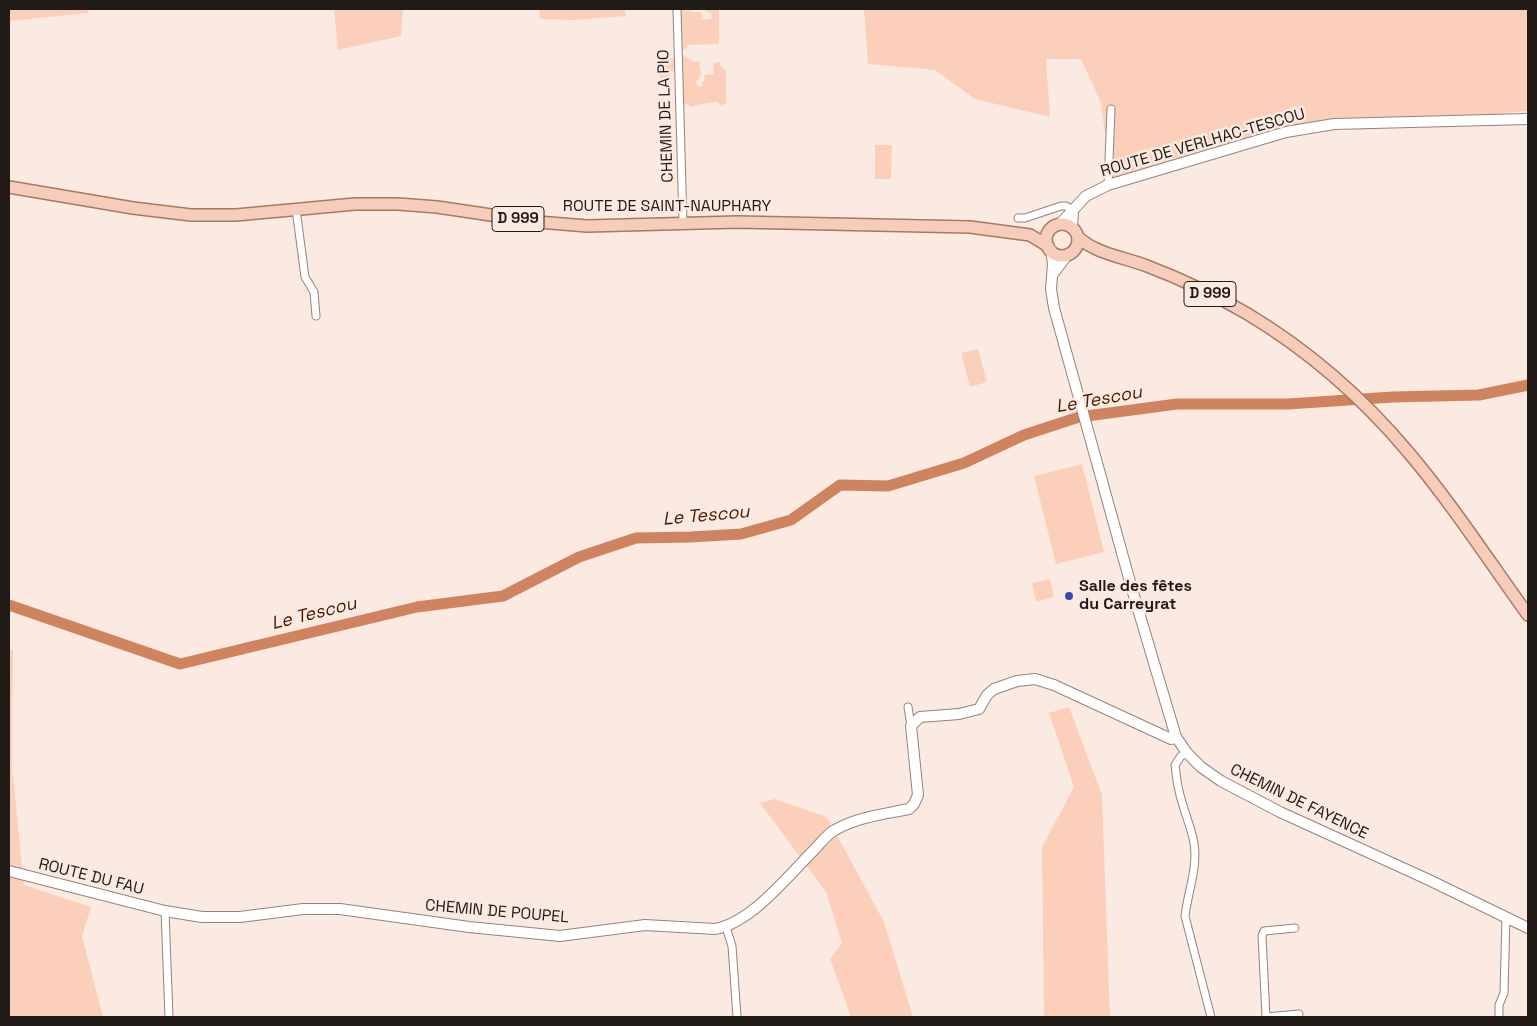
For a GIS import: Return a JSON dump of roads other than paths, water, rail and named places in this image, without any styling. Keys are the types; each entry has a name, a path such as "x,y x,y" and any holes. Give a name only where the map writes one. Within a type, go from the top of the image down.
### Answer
{"main road":[{"name":"ROUTE DE SAINT-NAUPHARY","path":"9,187 125,207 180,214 223,215 355,204 392,204 437,207 528,221 572,225 616,226 738,222 970,227 1030,234 1055,227"},
{"path":"1066,225 1075,232 1077,246 1070,254 1059,255 1049,248 1047,238 1055,227 1066,225"},
{"name":"D 999","path":"1075,232 1086,244 1098,250 1164,272 1219,298 1267,326 1312,359 1368,407 1409,453 1436,487 1528,615"},
{"name":"ROUTE DE SAINT-NAUPHARY","path":"1030,234 1049,248"},
{"name":"D 999","path":"1070,254 1085,249 1098,250"}],"street":[{"name":"CHEMIN DE LA PIO","path":"677,9 683,223"},
{"path":"1108,185 1110,109"},
{"name":"ROUTE DE VERLHAC-TESCOU","path":"1055,227 1086,196 1108,185 1286,132 1334,124 1528,119"},
{"path":"1018,218 1025,218 1066,206 1073,210 1075,232"},
{"path":"296,210 305,277 314,292 316,316"},
{"name":"CHEMIN DE FAYENCE","path":"1049,248 1053,275 1051,289 1054,308 1132,589 1176,737 1187,753 1201,767 1221,781 1280,812 1427,879 1528,928"},
{"path":"1053,275 1070,254"},
{"path":"911,726 920,717 959,714 979,709 987,695 994,689 1032,679 1054,685 1171,739 1176,737"},
{"path":"737,1017 732,946 726,927 751,911 770,894 834,830 857,820 909,809 914,804 918,795 908,707"},
{"path":"1187,753 1181,756 1175,765 1178,789 1194,844 1193,882 1187,901 1186,916 1211,1017"},
{"name":"ROUTE DU FAU","path":"9,871 165,911"},
{"name":"CHEMIN DE POUPEL","path":"165,911 202,917 240,917 303,909 340,909 469,927 560,936 646,924 715,929 726,927"},
{"path":"165,911 169,1017"},
{"path":"1499,1017 1499,1005 1504,993 1506,917"},
{"path":"1295,928 1264,931 1262,936 1266,1017 1299,1014"}],"waterway":[{"name":"Le Tescou","path":"9,605 180,664 417,607 503,596 579,557 636,538 741,534 791,520 840,485 888,486 964,463 1024,435 1079,417 1177,404 1288,404 1393,397 1479,395 1528,385"}],"place":[{"name":"Salle des fêtes du Carreyrat","path":"1069,596"}]}
